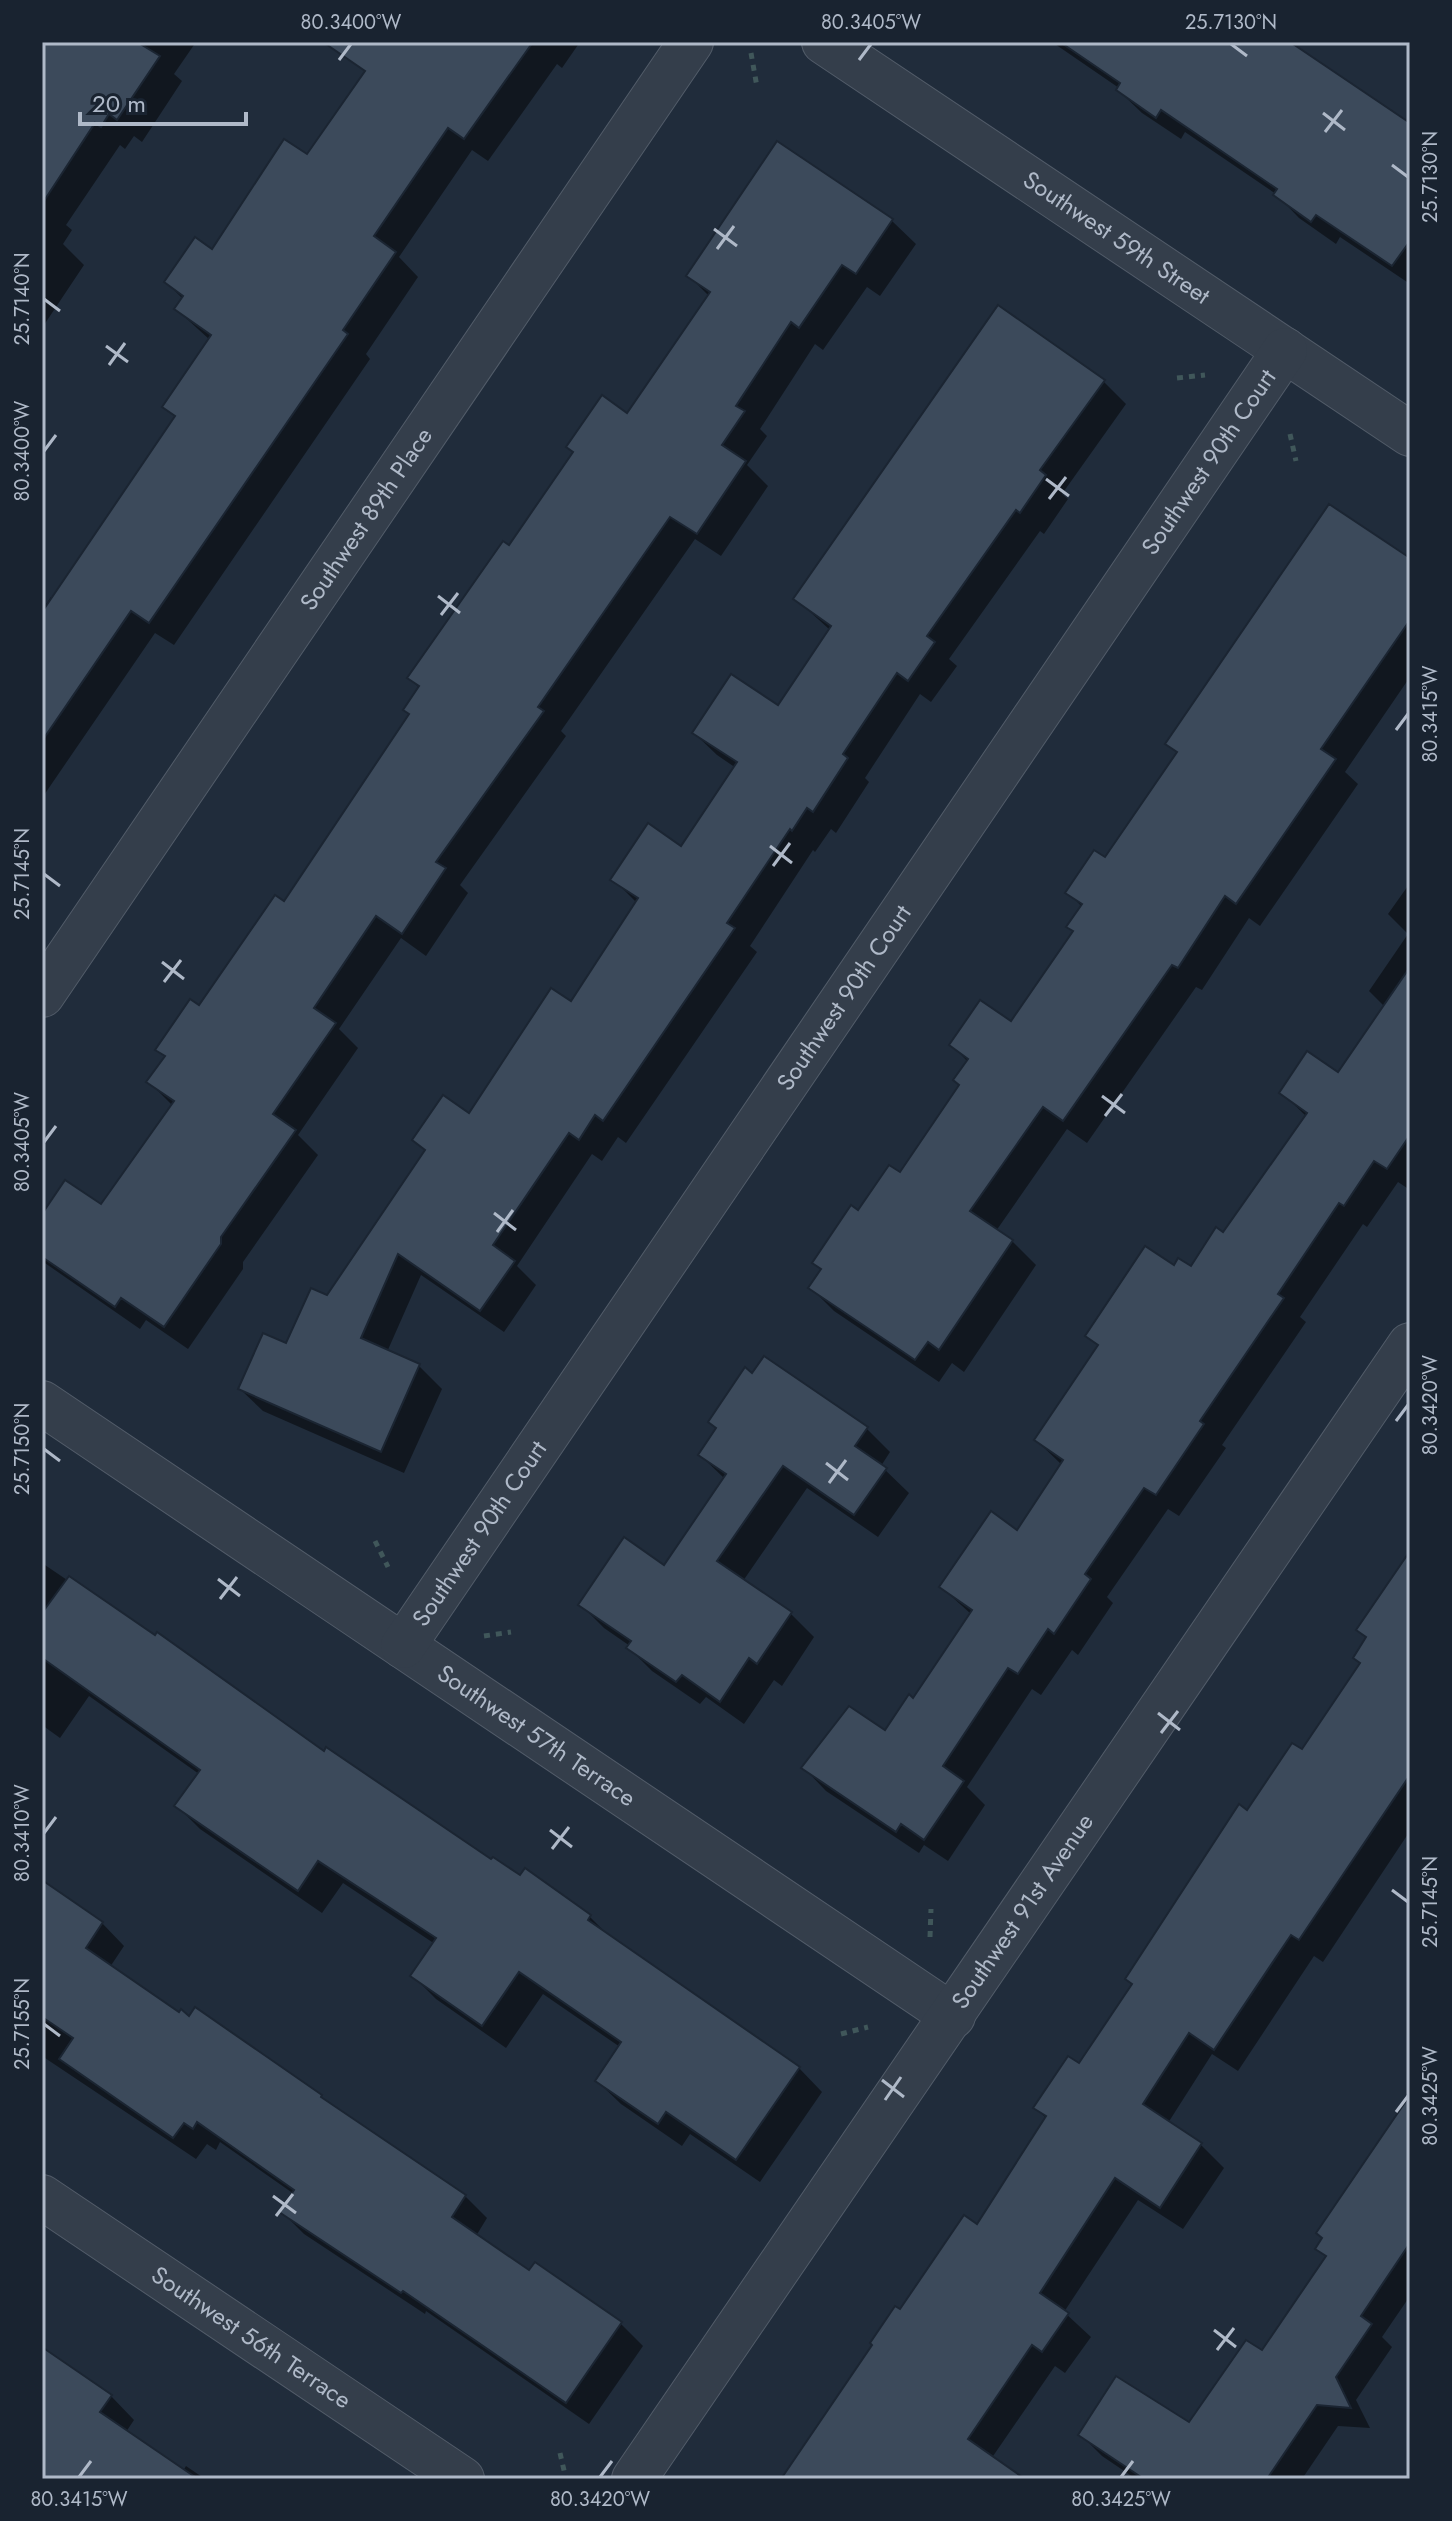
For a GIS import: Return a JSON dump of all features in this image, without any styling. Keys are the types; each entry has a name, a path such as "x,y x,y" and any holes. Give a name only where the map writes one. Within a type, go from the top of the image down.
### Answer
{"street":[{"name":"Southwest 89th Place","path":"42,995 691,42"},
{"name":"Southwest 59th Street","path":"824,42 1410,434"},
{"name":"Southwest 90th Court","path":"403,1646 1285,350"},
{"name":"Southwest 91st Avenue","path":"634,2479 1410,1345"},
{"name":"Southwest 57th Terrace","path":"42,1403 953,2016"},
{"name":"Southwest 56th Terrace","path":"42,2197 462,2479"}],"path":[{"path":"751,53 757,87"},
{"path":"1177,378 1206,375"},
{"path":"1289,430 1296,461"},
{"path":"375,1541 388,1567"},
{"path":"483,1637 511,1632"},
{"path":"930,1938 931,1909"},
{"path":"841,2034 868,2027"},
{"path":"560,2453 566,2479"}],"building":[{"path":"42,42 137,42 160,56 117,120 109,114 101,127 95,123 42,204"},
{"path":"323,42 533,42 464,139 448,128 374,236 396,252 343,330 348,334 149,623 131,611 42,741 42,612 175,416 162,407 211,335 174,309 183,296 164,282 195,237 212,249 284,139 307,154 365,71"},
{"path":"1060,42 1290,42 1410,123 1410,241 1392,266 1316,215 1311,222 1273,195 1277,189 1161,110 1156,118 1116,90 1120,83"},
{"path":"777,141 893,219 856,274 842,265 799,328 791,322 736,406 745,411 722,445 746,461 697,534 670,517 538,707 544,711 436,862 446,868 402,934 376,916 314,1008 336,1023 273,1114 296,1130 221,1237 221,1244 164,1327 121,1298 115,1307 42,1257 42,1214 65,1180 101,1204 174,1101 146,1082 165,1056 155,1050 190,999 199,1005 275,895 284,901 409,714 403,710 419,686 407,678 503,541 509,545 573,452 566,447 602,395 627,413 710,292 686,276"},
{"path":"998,305 1105,380 1040,470 1046,475 1020,513 1016,510 927,636 935,642 908,681 897,673 843,754 848,758 813,812 807,808 792,831 790,829 727,923 735,928 603,1121 595,1115 579,1140 569,1133 493,1245 515,1261 480,1311 398,1254 361,1338 420,1364 381,1452 238,1389 263,1333 286,1343 311,1288 327,1295 425,1150 412,1140 443,1095 469,1113 551,988 571,1001 638,898 610,880 648,823 681,846 737,762 692,733 731,674 778,705 831,626 793,599"},
{"path":"1329,504 1410,558 1410,620 1321,749 1336,759 1236,904 1225,896 1178,968 1172,965 1063,1121 1043,1107 970,1211 1013,1240 939,1350 928,1342 915,1360 808,1288 821,1269 812,1263 851,1205 858,1210 889,1165 900,1172 959,1085 953,1080 968,1059 949,1045 980,1000 1011,1021 1073,931 1066,927 1082,904 1065,893 1094,850 1105,857 1177,752 1165,744"},
{"path":"1410,967 1410,1135 1387,1169 1374,1161 1344,1206 1339,1203 1278,1294 1284,1298 1200,1421 1204,1424 1156,1495 1144,1488 1085,1574 1091,1579 1054,1634 1048,1629 1018,1674 1008,1668 943,1766 964,1781 924,1840 901,1824 896,1832 801,1768 849,1706 885,1730 909,1694 913,1698 972,1610 939,1587 991,1511 1017,1530 1063,1460 1034,1440 1098,1345 1085,1336 1145,1246 1174,1265 1178,1258 1191,1266 1216,1227 1223,1232 1307,1113 1279,1093 1307,1051 1338,1072"},
{"path":"764,1356 868,1427 855,1446 887,1468 854,1515 783,1466 717,1561 792,1612 757,1664 749,1658 720,1702 682,1675 676,1682 626,1648 631,1641 578,1605 624,1537 664,1565 726,1474 698,1455 716,1428 708,1422 745,1367 752,1373"},
{"path":"1410,1551 1410,1775 1299,1940 1291,1935 1214,2050 1189,2033 1143,2104 1202,2143 1160,2208 1115,2178 1040,2293 1069,2313 1042,2352 1032,2345 968,2439 1025,2479 781,2479 895,2306 900,2309 964,2215 977,2224 1046,2116 1033,2108 1068,2056 1079,2063 1132,1984 1125,1979 1239,1804 1247,1810 1292,1743 1302,1749 1360,1663 1353,1658 1366,1637 1356,1630"},
{"path":"69,1576 155,1635 157,1632 324,1751 326,1747 491,1859 493,1857 520,1875 525,1868 591,1915 588,1920 800,2067 736,2160 666,2112 658,2124 595,2081 621,2042 519,1972 482,2026 410,1976 436,1938 318,1861 298,1891 174,1806 200,1770 42,1658 42,1613"},
{"path":"42,1880 103,1922 86,1948 179,2012 181,2009 189,2016 195,2007 466,2195 452,2217 529,2270 535,2262 622,2322 566,2403 403,2291 401,2293 279,2212 294,2190 197,2122 193,2129 184,2123 173,2138 59,2059 73,2038 42,2017"},
{"path":"1410,2095 1410,2243 1361,2316 1372,2324 1336,2377 1351,2408 1317,2405 1267,2479 1144,2479 1078,2435 1116,2376 1189,2422 1246,2340 1262,2350 1326,2256 1315,2249 1322,2238 1316,2233"},
{"path":"42,2347 112,2395 100,2412 198,2479 42,2479"}]}
